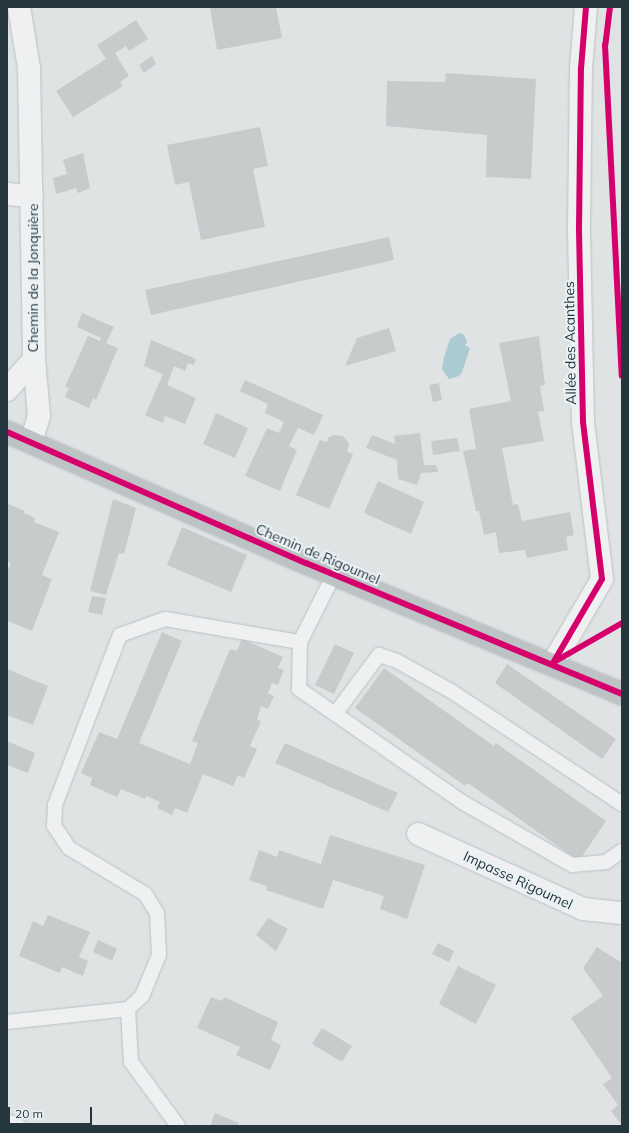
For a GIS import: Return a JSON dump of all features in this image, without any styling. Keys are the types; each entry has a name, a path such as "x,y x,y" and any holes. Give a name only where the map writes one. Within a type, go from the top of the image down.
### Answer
{"main road":[{"name":"Chemin de Rigoumel","path":"7,432 334,574 552,663 622,694"}],"street":[{"name":"Chemin de la Jonquière","path":"19,7 29,68 34,359 39,416 31,442"},
{"name":"Allée des Acanthes","path":"552,663 602,579 583,422 580,220 581,69 586,7"},
{"name":"Chemin de la Jonquière","path":"7,194 32,196"},
{"name":"Chemin de la Jonquière","path":"7,390 34,359"},
{"name":"Impasse Rigoumel","path":"418,834 582,909 622,913"}],"lane":[{"path":"334,574 300,642 299,689 462,802 565,862 572,865 606,862 622,851"},
{"path":"7,1022 128,1009 142,996 159,955 157,913 145,894 69,848 54,826 55,805 120,635 165,619 300,642"},
{"path":"335,714 378,655 397,661 451,691 622,804"},
{"path":"128,1009 131,1062 178,1126"},
{"path":"7,1121 19,1126"}],"water":[{"path":"459,333 464,335 467,342 465,345 470,348 462,372 459,376 449,379 442,369 444,357 450,339"}],"building":[{"path":"210,7 276,7 282,38 217,50"},
{"path":"136,20 148,39 129,51 126,46 115,53 129,76 120,82 123,86 73,117 56,91 106,59 97,45"},
{"path":"152,56 156,64 144,73 139,65"},
{"path":"446,73 536,79 531,179 486,177 487,135 386,126 387,81 445,82"},
{"path":"260,127 268,166 253,169 265,227 201,240 189,182 175,185 167,145"},
{"path":"83,153 90,188 78,193 76,188 56,194 53,178 67,174 63,160"},
{"path":"389,237 394,260 151,315 145,290"},
{"path":"82,313 114,327 106,343 118,348 96,400 93,398 89,408 65,397 69,388 65,387 88,336 100,341 101,338 77,327"},
{"path":"389,328 396,351 345,366 357,338"},
{"path":"539,336 545,385 540,386 544,411 538,412 544,441 502,448 513,505 518,504 522,521 570,512 574,535 566,537 568,550 527,558 525,550 499,553 496,532 484,535 479,511 476,511 463,451 476,449 469,409 511,401 499,343"},
{"path":"151,340 196,359 194,365 188,363 185,371 174,366 167,385 196,398 185,424 165,416 163,423 145,415 163,374 144,366"},
{"path":"245,380 323,415 314,435 298,428 289,446 297,450 280,491 245,476 267,428 279,433 284,422 265,413 268,404 240,391"},
{"path":"439,383 442,400 433,402 429,385"},
{"path":"216,413 248,428 235,458 203,444"},
{"path":"420,433 424,465 436,465 438,472 421,473 417,485 398,479 397,460 366,448 372,435 395,444 394,436"},
{"path":"335,435 343,436 349,443 347,452 353,454 329,509 296,495 320,440 327,442 329,437"},
{"path":"457,438 460,451 433,455 431,441"},
{"path":"378,481 424,502 411,534 364,513"},
{"path":"113,499 136,508 124,554 119,553 106,595 90,591"},
{"path":"8,504 25,511 24,513 35,518 34,522 59,532 42,575 52,579 32,631 7,621 7,572 11,563 7,561"},
{"path":"182,527 247,555 231,592 167,565"},
{"path":"92,596 106,598 102,615 88,612"},
{"path":"162,632 182,641 139,743 190,764 198,743 192,741 230,649 237,651 242,639 283,657 278,668 284,670 278,685 272,683 268,693 274,696 268,709 261,706 257,720 261,721 250,746 257,749 244,778 238,775 233,786 203,774 187,813 175,808 172,815 157,808 160,802 146,796 145,799 121,789 117,797 90,785 92,778 81,773 99,732 117,739"},
{"path":"335,644 354,653 334,694 315,685"},
{"path":"507,664 616,739 602,759 495,683"},
{"path":"384,668 494,746 496,743 606,821 579,861 468,783 465,786 355,708"},
{"path":"7,669 48,686 33,725 7,715"},
{"path":"7,741 35,753 28,773 7,765"},
{"path":"285,743 398,793 388,812 275,763"},
{"path":"330,835 425,865 407,919 380,909 384,896 333,880 323,909 266,890 267,886 249,880 259,850 277,857 279,850 321,864"},
{"path":"48,915 90,932 79,957 88,961 83,976 62,967 60,973 19,956 33,921 43,926"},
{"path":"268,918 288,929 276,951 256,935"},
{"path":"98,940 117,949 112,961 93,952"},
{"path":"438,943 454,951 449,962 432,954"},
{"path":"597,947 622,963 622,1126 611,1111 618,1105 603,1084 612,1078 571,1018 603,996 583,968"},
{"path":"458,966 496,985 476,1024 439,1004"},
{"path":"211,997 222,1001 224,997 278,1022 271,1040 281,1045 270,1070 236,1055 240,1047 197,1028"},
{"path":"322,1028 352,1046 342,1062 312,1044"},
{"path":"215,1113 239,1123 238,1126 210,1126"}],"cycle path":[{"path":"553,663 602,579 583,422 579,228 581,69 586,7"},
{"path":"610,7 605,45 622,376"},
{"path":"7,432 306,563 622,694"},
{"path":"554,662 622,623"}]}
